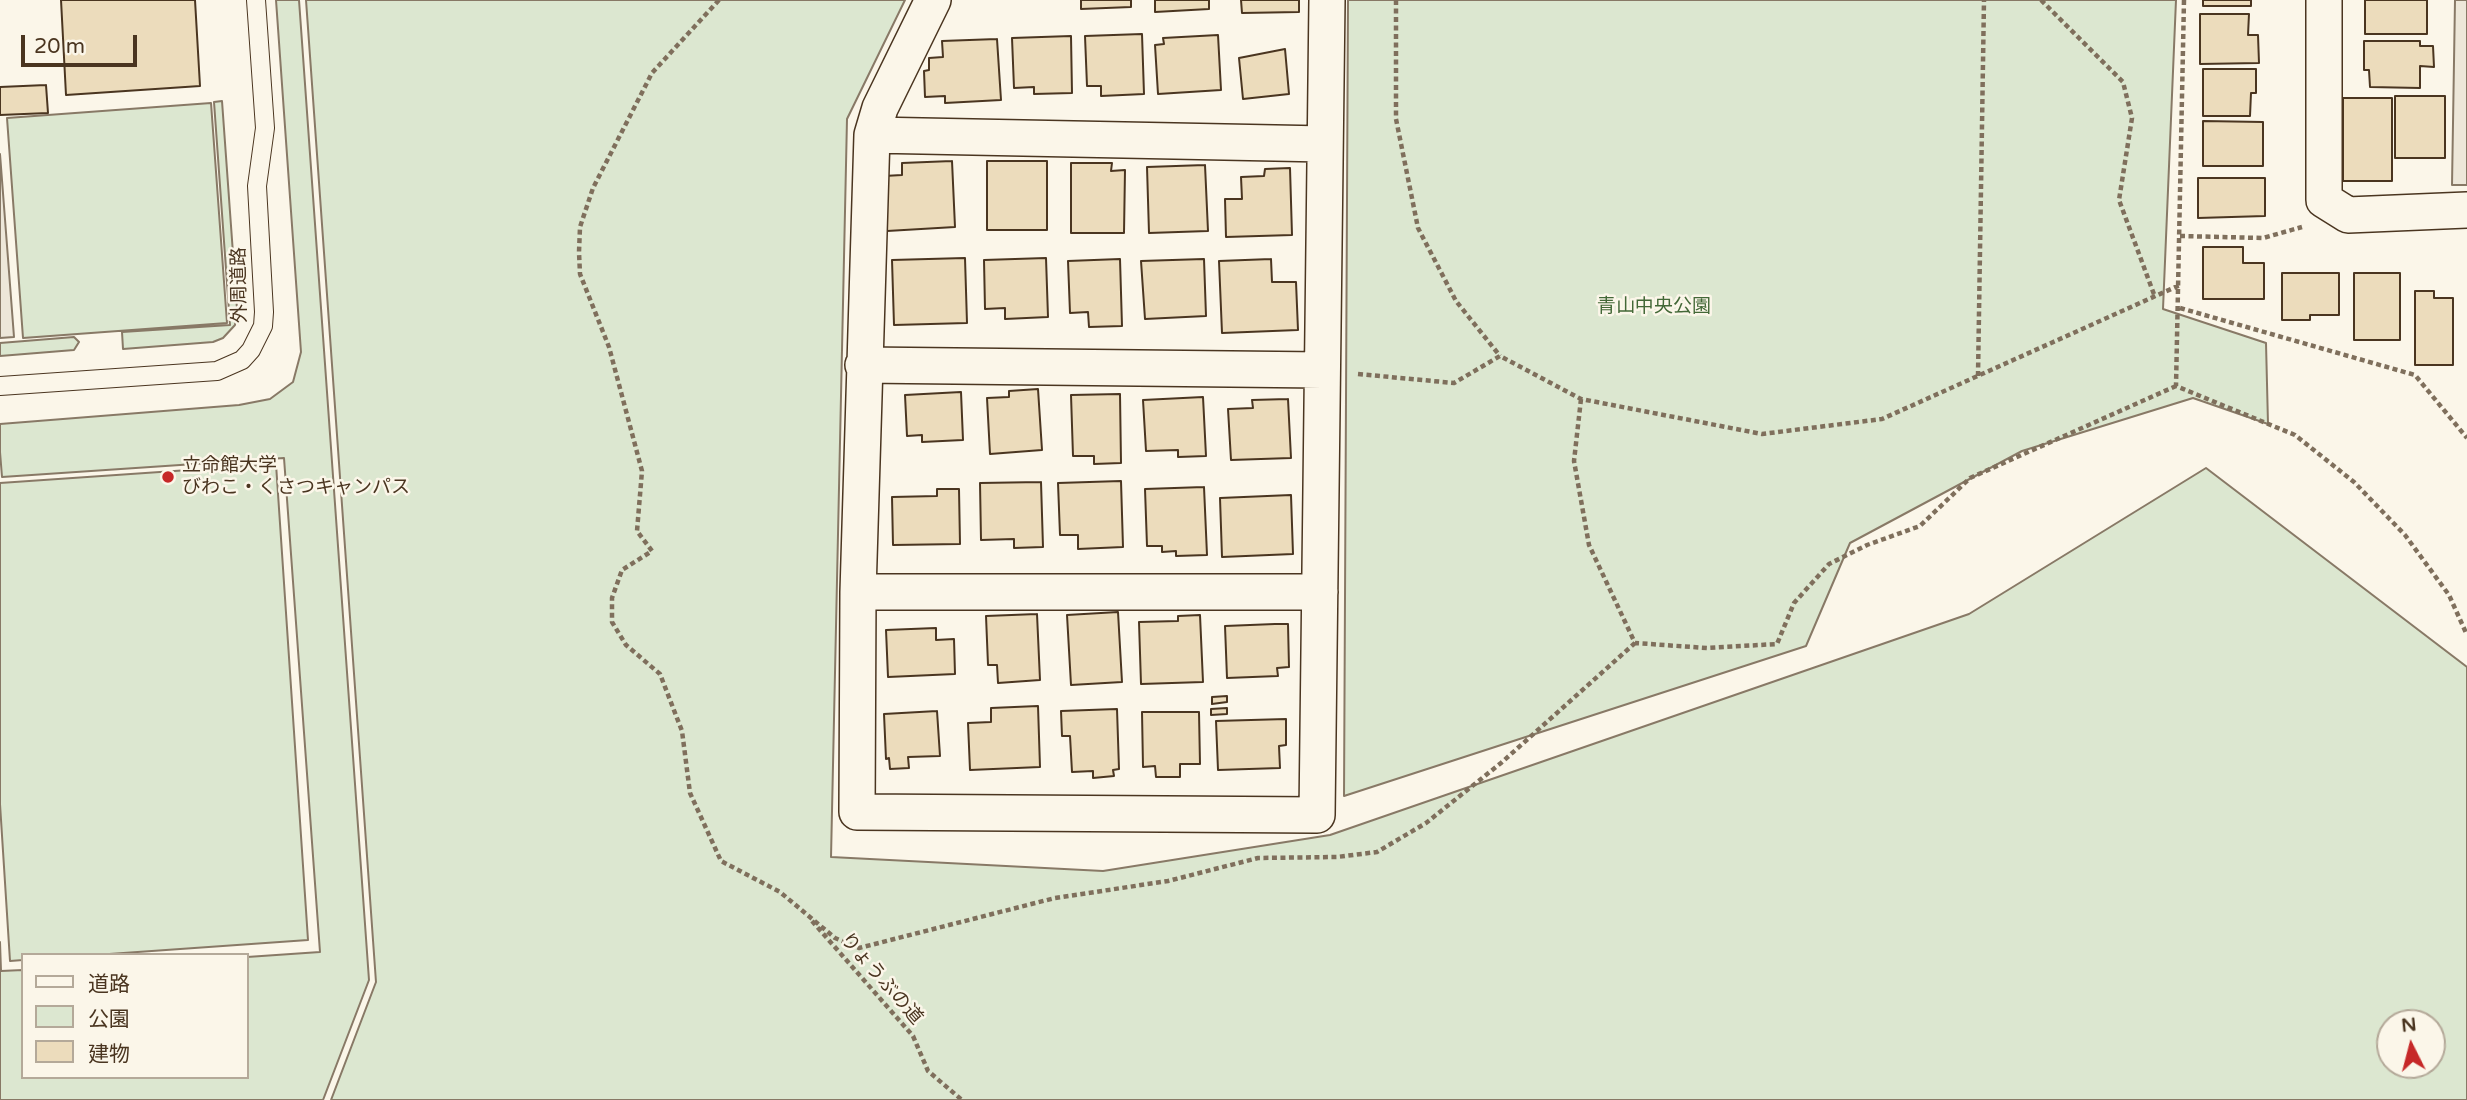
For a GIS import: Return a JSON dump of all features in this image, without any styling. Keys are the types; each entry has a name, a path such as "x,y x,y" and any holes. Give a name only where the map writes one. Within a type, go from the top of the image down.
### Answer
{"street":[{"path":"933,0 880,108 872,135 863,365 857,812 1317,815 1327,0"},
{"path":"2324,0 2324,200 2348,215 2467,210"},
{"path":"872,135 1325,144"},
{"path":"863,365 1322,370"},
{"path":"858,593 1320,592"}],"lane":[{"name":"外周道路","path":"0,386 217,371 242,360 251,350 263,326 264,312 257,186 265,128 256,0"}],"path":[{"path":"719,0 652,73 593,188 580,227 580,274 609,347 642,471 636,531 652,551 622,570 612,598 612,621 626,645 660,674 682,730 690,793 722,861 780,892 835,938 859,948 1055,898 1168,881 1258,858 1337,857 1377,852 1426,823 1501,763 1635,643 1707,648 1777,644 1794,603 1829,564 1867,545 1920,526 1970,478 2176,386 2294,435 2354,482 2406,535 2449,595 2467,635"},
{"path":"1396,0 1396,119 1418,228 1456,301 1500,356 1581,399 1762,435 1882,419 2180,285"},
{"path":"1978,376 1984,0"},
{"path":"2041,0 2123,82 2132,118 2119,200 2155,297"},
{"path":"2176,386 2180,308 2184,0"},
{"path":"2180,236 2263,238"},
{"path":"2180,308 2415,375 2467,438"},
{"path":"1322,370 1454,383 1500,356"},
{"path":"1581,399 1574,461 1589,545 1635,643"},
{"name":"りょうぶの道","path":"802,910 913,1036 928,1071 961,1100"}],"green space":[{"path":"276,0 299,0 369,980 323,1100 0,1100 0,942 1,971 21,970 21,1079 248,1079 248,957 320,952 284,458 2,477 0,424 239,405 270,399 293,382 301,352"},
{"path":"306,0 905,0 847,119 831,857 1103,871 1330,835 1969,614 2206,468 2467,667 2467,1100 331,1100 376,982"},
{"name":"青山中央公園","path":"1348,0 2176,0 2163,309 2266,343 2268,424 2193,398 2022,451 1850,543 1806,646 1344,796"},
{"path":"222,101 237,309 235,325 223,338 213,342 123,349 122,332 230,325 214,102"},
{"path":"211,103 227,323 23,338 7,118"},
{"path":"74,337 79,342 74,350 0,356 0,343"},
{"path":"276,464 308,940 123,953 21,953 21,960 10,961 0,804 0,483"}],"shaded area":[{"path":"2455,0 2467,0 2467,185 2452,185"},
{"path":"0,154 14,337 0,338"}],"building":[{"path":"61,0 195,0 200,86 66,95"},
{"path":"1081,0 1131,0 1131,7 1081,9"},
{"path":"1155,0 1209,0 1209,9 1155,12"},
{"path":"1241,0 1299,0 1299,12 1242,13"},
{"path":"2203,0 2251,0 2251,6 2203,6"},
{"path":"2365,0 2427,0 2427,34 2365,34"},
{"path":"2200,14 2249,14 2248,35 2258,35 2259,63 2200,64"},
{"path":"1142,34 1144,94 1101,96 1101,86 1087,86 1085,36"},
{"path":"1218,35 1221,90 1158,94 1155,45 1164,44 1163,38"},
{"path":"1071,36 1072,93 1034,94 1034,87 1014,88 1012,38"},
{"path":"997,39 1001,100 945,103 945,96 925,97 924,71 929,70 929,58 943,57 942,41"},
{"path":"2364,41 2420,41 2420,46 2433,46 2434,67 2420,66 2420,88 2370,87 2369,70 2364,70"},
{"path":"1285,49 1289,94 1243,99 1239,58"},
{"path":"2203,69 2256,69 2256,93 2251,93 2250,116 2203,116"},
{"path":"46,85 48,113 0,115 0,87"},
{"path":"2395,96 2445,96 2445,158 2395,158"},
{"path":"2343,98 2392,98 2392,181 2343,181"},
{"path":"2203,121 2263,122 2263,166 2203,166"},
{"path":"952,161 955,227 887,231 884,176 902,175 902,163"},
{"path":"987,161 1047,161 1047,230 987,230"},
{"path":"1071,163 1112,163 1111,171 1125,170 1124,233 1071,233"},
{"path":"1205,165 1208,231 1149,233 1147,167"},
{"path":"1290,168 1292,235 1226,237 1225,199 1242,199 1241,177 1264,176 1265,169"},
{"path":"2198,178 2265,178 2265,216 2198,218"},
{"path":"2203,247 2243,247 2243,263 2264,263 2264,299 2203,299"},
{"path":"965,258 967,323 894,325 892,260"},
{"path":"1046,258 1048,317 1005,319 1005,308 985,309 984,260"},
{"path":"1120,259 1122,326 1089,327 1088,312 1070,313 1068,261"},
{"path":"1204,259 1206,316 1145,319 1141,261"},
{"path":"1271,259 1272,282 1296,282 1298,330 1222,333 1219,261"},
{"path":"2282,273 2339,273 2339,315 2310,315 2310,320 2282,320"},
{"path":"2354,273 2400,273 2400,340 2354,340"},
{"path":"2415,291 2434,291 2434,298 2453,298 2453,365 2415,365"},
{"path":"1038,389 1042,450 990,454 987,398 1009,397 1009,391"},
{"path":"961,392 963,440 922,442 922,435 907,436 905,395"},
{"path":"1120,394 1121,463 1094,464 1094,456 1073,456 1071,395"},
{"path":"1203,397 1206,456 1178,457 1178,450 1146,451 1143,400"},
{"path":"1288,399 1291,458 1231,460 1228,409 1253,408 1252,400"},
{"path":"1121,481 1123,547 1078,549 1078,535 1060,535 1058,483"},
{"path":"1041,482 1043,547 1014,548 1014,539 981,540 980,483"},
{"path":"1204,487 1207,555 1176,556 1176,551 1162,552 1162,546 1147,546 1145,489"},
{"path":"937,489 959,489 960,544 893,545 892,497 937,496"},
{"path":"1291,495 1293,554 1222,557 1220,498"},
{"path":"1118,612 1122,682 1071,685 1067,615"},
{"path":"1037,614 1040,680 998,683 997,665 988,665 986,616"},
{"path":"1200,615 1203,682 1141,684 1139,622 1178,621 1178,616"},
{"path":"1288,624 1289,667 1277,668 1278,676 1227,678 1225,626"},
{"path":"936,628 936,640 954,639 955,674 888,677 886,630"},
{"path":"1227,696 1227,702 1212,704 1212,697"},
{"path":"1038,706 1040,767 970,770 968,723 991,722 991,708"},
{"path":"1227,708 1227,714 1211,715 1211,709"},
{"path":"1117,709 1119,769 1113,770 1114,776 1093,778 1093,771 1072,772 1070,736 1062,736 1061,711"},
{"path":"937,711 940,756 908,757 909,768 890,769 889,758 886,759 884,714"},
{"path":"1142,712 1199,712 1200,764 1180,764 1180,777 1156,777 1155,766 1143,767"},
{"path":"1286,719 1286,745 1279,746 1280,768 1218,770 1216,721"}],"place":[{"name":"立命館大学 びわこ・くさつキャンパス","path":"168,477"}]}
